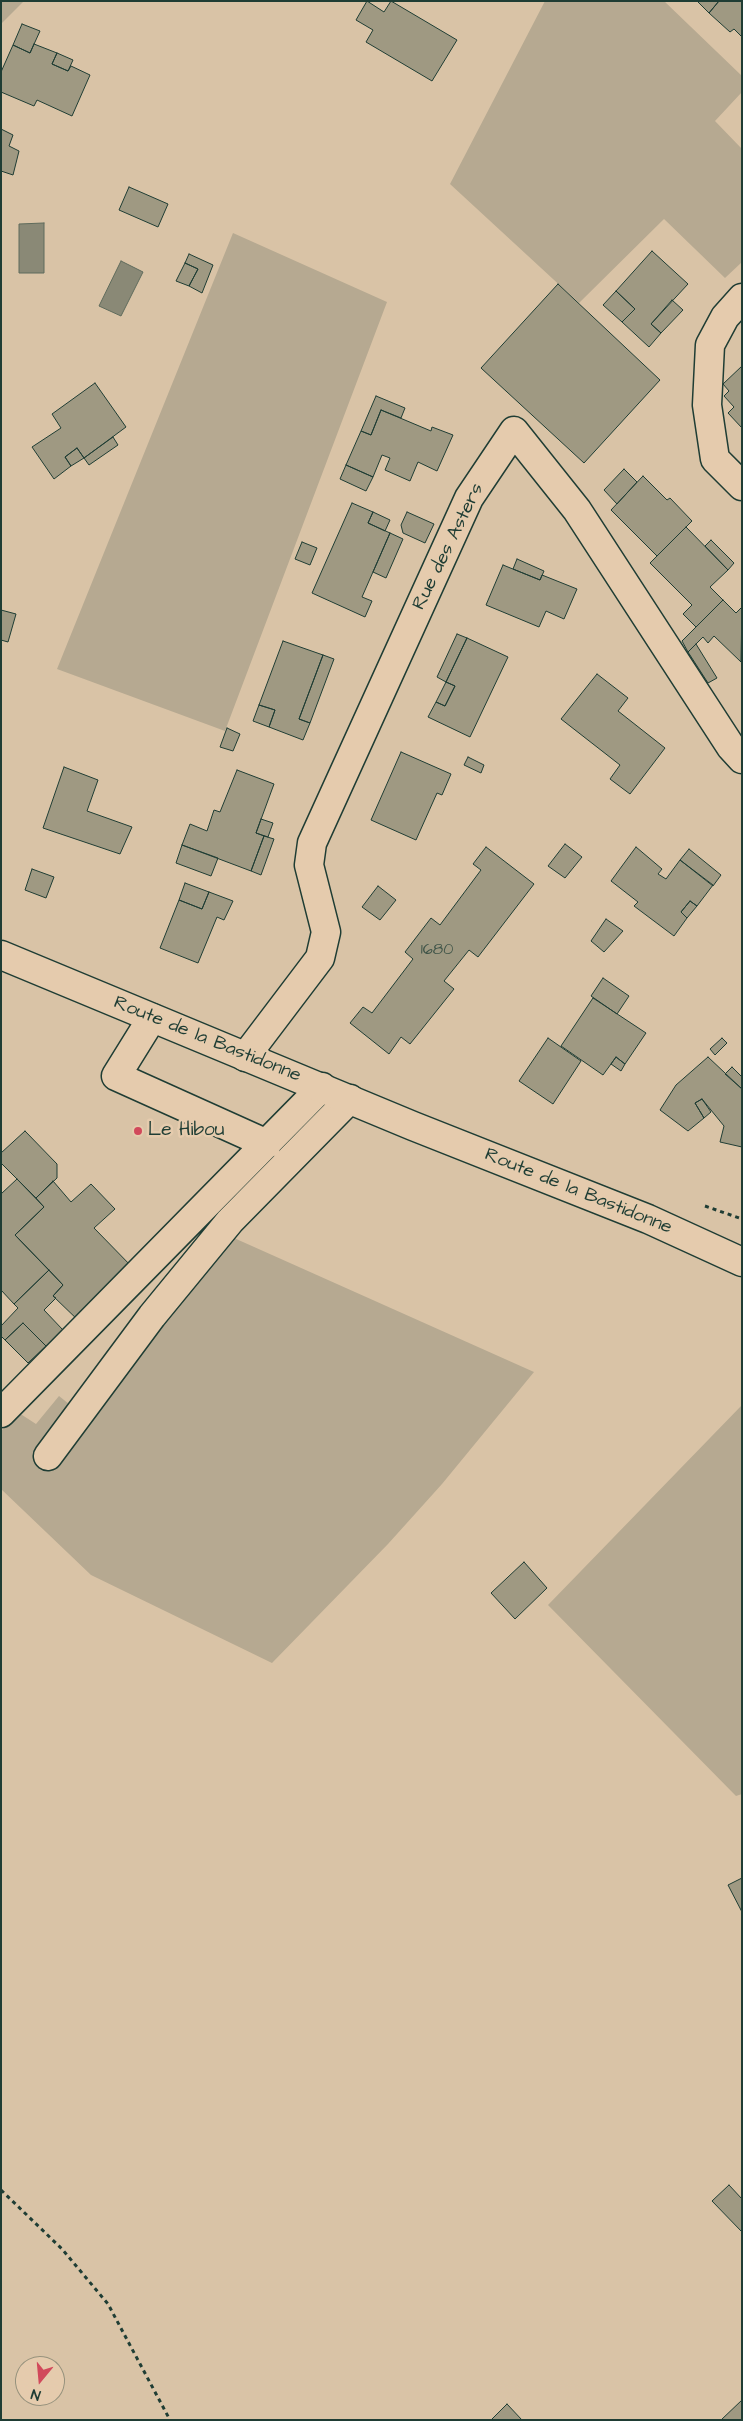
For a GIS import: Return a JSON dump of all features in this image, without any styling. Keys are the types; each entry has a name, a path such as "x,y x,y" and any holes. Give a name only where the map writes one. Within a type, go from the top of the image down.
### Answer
{"street":[{"path":"742,298 725,317 710,345 707,405 715,459 742,486"},
{"name":"Rue des Asters","path":"245,1056 320,958 326,932 309,865 312,843 468,498 514,431 577,510 731,747 742,759"},
{"name":"Route de la Bastidonne","path":"1,955 413,1126 648,1219 742,1262"},
{"path":"152,1018 116,1076 267,1144"},
{"path":"1,1413 322,1087"},
{"path":"48,1456 152,1316 230,1220 350,1099"},
{"name":"Route de la Bastidonne","path":"413,1126 554,1168 742,1243"},
{"path":"648,1219 742,1257"}],"path":[{"path":"1,2190 62,2248 108,2304 170,2420"}],"shaded area":[{"path":"1,1 24,1 1,24"},
{"path":"545,1 664,1 742,76 742,92 715,121 742,149 742,262 725,278 664,219 579,303 450,184"},
{"path":"44,223 44,273 19,273 19,224"},
{"path":"233,233 387,302 225,731 57,669"},
{"path":"121,261 143,272 121,316 99,306"},
{"path":"234,1238 534,1372 442,1484 388,1544 272,1663 91,1575 1,1489 1,1431 19,1413 36,1424 59,1396 84,1416"},
{"path":"742,1405 742,1794 736,1796 548,1605"}],"building":[{"path":"367,1 384,12 391,1 457,40 432,81 366,42 373,30 356,20"},
{"path":"697,1 719,1 709,13"},
{"path":"719,1 742,1 742,37 734,29 730,32 709,13"},
{"path":"22,24 40,31 30,53 13,45"},
{"path":"34,44 57,53 52,64 68,71 71,66 90,75 72,116 37,100 34,106 1,92 1,72 13,45 30,53"},
{"path":"57,53 73,60 68,71 52,64"},
{"path":"1,129 13,135 9,146 19,151 13,175 1,171"},
{"path":"129,187 168,204 158,227 119,210"},
{"path":"652,251 688,284 651,324 661,333 649,347 622,322 635,309 616,291"},
{"path":"189,254 213,265 202,293 189,286 198,269 185,263"},
{"path":"185,263 198,269 189,286 176,281"},
{"path":"558,284 660,380 584,463 481,368"},
{"path":"616,291 635,309 622,322 603,305"},
{"path":"672,300 683,310 661,333 651,324"},
{"path":"742,366 742,428 728,413 734,407 724,396 729,391 723,384"},
{"path":"95,383 126,427 84,458 77,448 65,457 71,466 54,479 32,447 61,428 52,414"},
{"path":"376,396 405,408 401,418 381,410 371,435 361,431"},
{"path":"381,410 431,431 432,427 453,435 437,471 418,462 410,481 385,470 390,458 382,455 373,477 346,465 361,431 371,435"},
{"path":"113,437 118,445 89,465 84,458"},
{"path":"77,448 84,458 71,466 65,457"},
{"path":"346,465 373,477 366,491 340,479"},
{"path":"624,469 637,482 617,504 604,490"},
{"path":"643,476 667,500 670,498 692,521 657,556 611,510"},
{"path":"352,503 373,512 368,523 390,533 362,597 372,601 365,617 312,593"},
{"path":"373,512 390,520 385,531 368,523"},
{"path":"407,512 434,524 425,543 403,533 401,525"},
{"path":"686,527 728,570 710,587 723,600 696,627 683,614 692,605 650,563"},
{"path":"390,533 403,539 386,578 373,572"},
{"path":"711,540 734,563 728,570 705,546"},
{"path":"302,542 317,548 310,565 295,559"},
{"path":"517,559 544,571 540,580 513,569"},
{"path":"503,565 540,580 542,575 577,589 564,619 546,611 539,627 486,605"},
{"path":"723,600 736,613 742,607 741,662 714,636 708,643 703,637 688,652 682,641"},
{"path":"1,610 16,614 8,642 1,640"},
{"path":"457,634 467,638 446,682 437,677"},
{"path":"467,638 508,657 470,737 428,717 436,702 445,706 455,686 446,682"},
{"path":"283,641 323,655 299,719 310,723 303,740 269,727 275,710 259,705"},
{"path":"696,644 717,678 708,683 688,652"},
{"path":"323,655 334,659 310,723 299,719"},
{"path":"597,674 628,698 618,711 665,748 630,794 610,779 620,765 561,719"},
{"path":"446,682 455,686 445,706 436,702"},
{"path":"259,705 275,710 269,727 253,721"},
{"path":"227,728 240,734 233,751 220,747"},
{"path":"401,752 451,774 442,795 437,793 416,840 371,820"},
{"path":"468,757 484,765 481,773 464,765"},
{"path":"64,767 98,780 87,811 132,827 120,854 43,828"},
{"path":"237,770 274,784 256,833 264,836 251,871 182,845 190,824 207,831 214,810 220,812"},
{"path":"261,819 273,823 268,837 256,833"},
{"path":"264,836 274,839 261,875 251,871"},
{"path":"565,844 582,857 565,878 548,866"},
{"path":"182,845 218,858 211,876 176,863"},
{"path":"486,847 534,884 478,957 469,950 444,981 454,989 410,1044 401,1037 389,1054 350,1023 363,1007 372,1013 413,959 405,952 431,918 440,925 481,870 473,864"},
{"path":"636,847 662,869 658,874 666,879 680,860 713,885 697,906 690,901 681,912 687,918 674,936 634,906 638,902 611,881"},
{"path":"689,849 721,875 713,886 680,860"},
{"path":"32,869 54,877 46,898 25,890"},
{"path":"185,883 209,892 202,909 179,900"},
{"path":"378,886 396,900 380,920 362,907"},
{"path":"209,892 233,901 224,920 217,917 198,963 160,948 179,900 202,909"},
{"path":"690,901 697,906 687,918 681,912"},
{"path":"606,919 623,931 604,952 591,941"},
{"path":"603,978 629,996 617,1014 591,996"},
{"path":"593,998 646,1033 625,1064 616,1057 603,1075 561,1046"},
{"path":"548,1038 581,1061 553,1104 519,1081"},
{"path":"722,1038 727,1043 715,1055 710,1049"},
{"path":"616,1057 625,1064 621,1071 611,1064"},
{"path":"708,1057 742,1089 742,1147 720,1142 724,1126 702,1099 695,1103 704,1118 688,1131 660,1110 676,1085"},
{"path":"732,1067 742,1077 742,1089 725,1074"},
{"path":"702,1099 711,1112 704,1118 695,1103"},
{"path":"25,1131 57,1164 57,1178 36,1198 1,1163 1,1153"},
{"path":"17,1179 44,1207 15,1235 49,1270 14,1304 1,1290 1,1194"},
{"path":"53,1181 71,1202 91,1184 115,1209 94,1228 135,1270 82,1324 53,1296 63,1285 15,1235 44,1207 36,1198"},
{"path":"49,1270 63,1285 53,1296 56,1298 44,1310 63,1330 46,1346 23,1323 5,1340 1,1336 1,1326 18,1308 14,1304"},
{"path":"23,1323 46,1346 28,1363 5,1340"},
{"path":"524,1562 547,1588 515,1619 491,1593"},
{"path":"742,1878 742,1912 728,1885"},
{"path":"729,2185 742,2199 742,2232 712,2201"},
{"path":"742,2400 742,2420 721,2420"},
{"path":"507,2404 522,2420 491,2420"}],"place":[{"name":"Le Hibou","path":"138,1131"}]}
